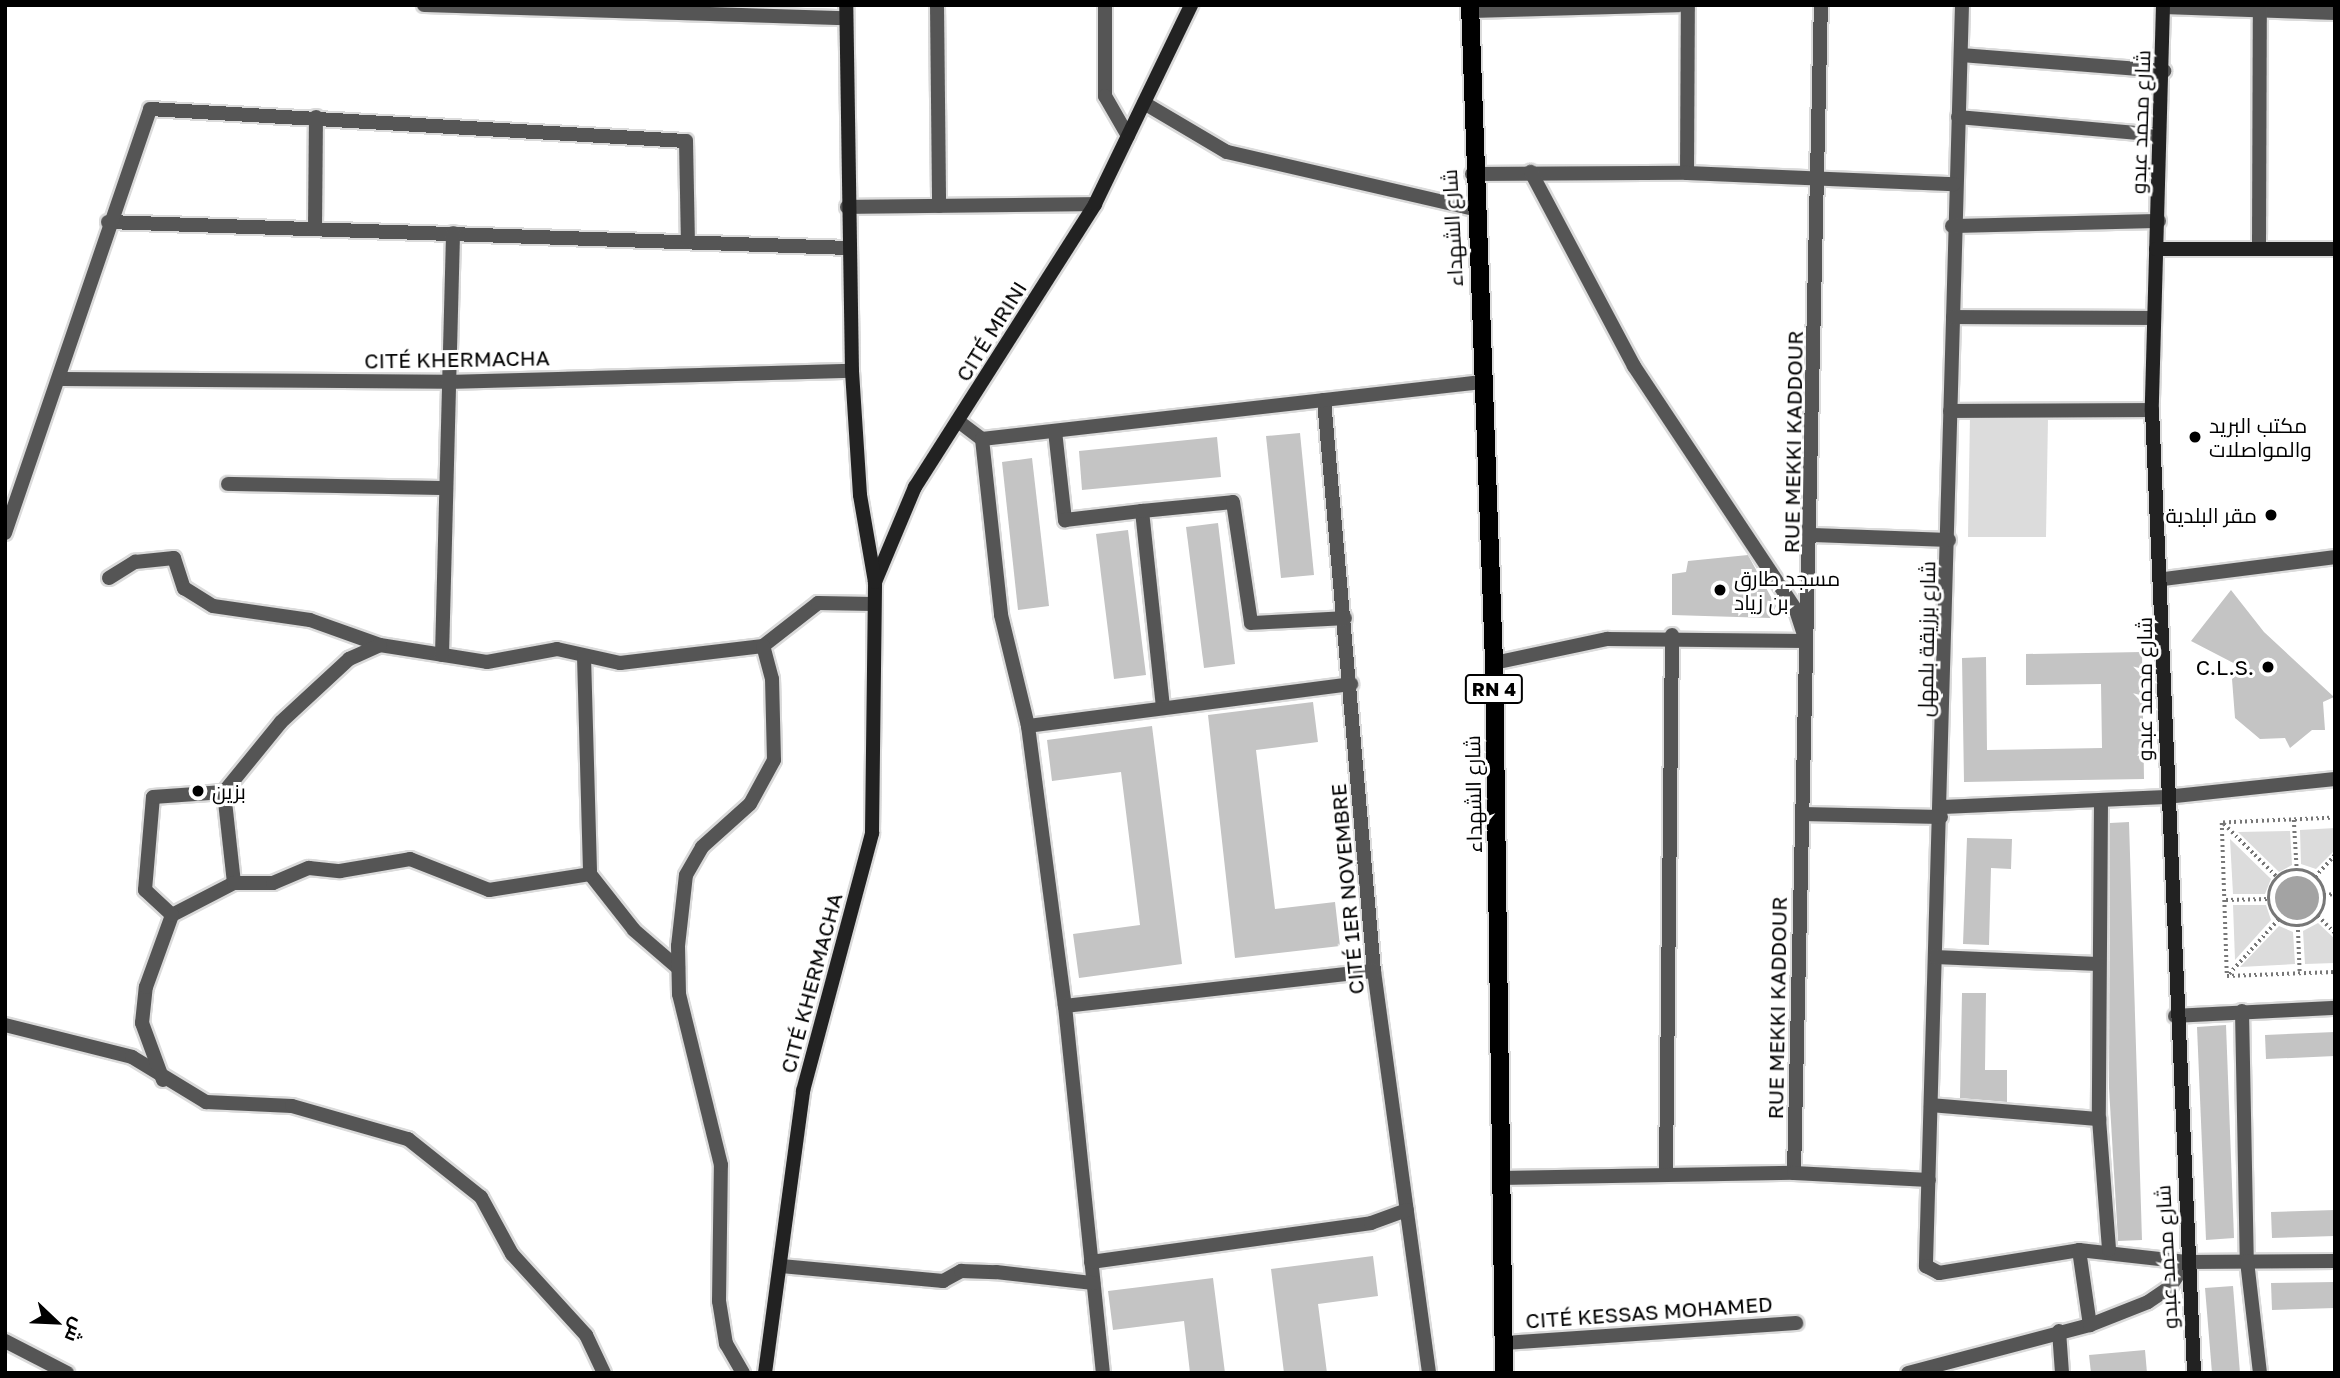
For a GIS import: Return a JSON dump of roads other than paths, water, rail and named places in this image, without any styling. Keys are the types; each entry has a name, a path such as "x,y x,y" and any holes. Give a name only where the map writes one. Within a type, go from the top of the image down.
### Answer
{"main road":[{"name":"شارع الشهداء","path":"1470,8 1472,174 1494,663 1504,1373"}],"street":[{"name":"CITÉ KHERMACHA","path":"424,5 846,11 847,207 852,371 860,495 875,582 873,833 803,1091 765,1373"},
{"path":"937,5 939,206"},
{"path":"1105,5 1105,96 1128,136"},
{"name":"CITÉ MRINI","path":"875,582 915,487 1096,204 1191,5"},
{"path":"1470,8 1679,5"},
{"path":"1687,173 1688,5"},
{"name":"RUE MEKKI KADDOUR","path":"1794,1173 1806,641 1813,535 1821,5"},
{"name":"شارع برزيقة بلمهل","path":"1962,5 1952,226 1950,540 1929,1180 1931,1272 2079,1250"},
{"path":"2163,6 2335,13"},
{"name":"شارع محمد عبدو","path":"2163,6 2164,71 2158,135 2159,221 2152,318 2152,410 2164,579 2166,797 2186,1262 2194,1373"},
{"path":"2259,247 2260,8"},
{"path":"1961,55 2164,71"},
{"path":"1144,103 1227,152 1474,209"},
{"path":"5,533 63,379 108,222 150,109 686,141 688,241"},
{"path":"315,229 316,117"},
{"path":"1958,117 2158,135"},
{"path":"1494,663 1607,639 1672,635 1806,641 1796,611 1634,366 1531,172"},
{"path":"1472,174 1687,173 1954,184"},
{"path":"847,207 1096,204"},
{"path":"1952,226 2159,221"},
{"path":"108,222 848,248"},
{"path":"442,655 447,382 453,233"},
{"path":"2156,249 2335,249"},
{"path":"1953,317 2152,318"},
{"name":"CITÉ KHERMACHA","path":"63,379 447,382 852,371"},
{"path":"958,421 982,439 1482,382"},
{"name":"CITÉ 1ER NOVEMBRE","path":"1324,400 1351,684 1374,971 1429,1373"},
{"path":"1950,411 2152,410"},
{"path":"1055,431 1065,520 1233,502 1251,623 1345,618"},
{"path":"982,439 1001,615 1028,726 1065,1006 1103,1373"},
{"path":"228,484 446,488"},
{"path":"1142,511 1163,706"},
{"path":"1813,535 1950,540"},
{"path":"2164,579 2335,557"},
{"path":"109,578 135,562 174,558 184,588 213,606 310,620 380,645 487,662 557,649 620,663 763,646 818,603 874,604"},
{"path":"1666,1172 1672,635"},
{"path":"233,883 224,792 281,722 349,659 380,645"},
{"path":"743,1373 724,1333 721,1165 678,968 685,875 702,847 750,804 774,760 772,679 763,646"},
{"path":"584,656 590,874 634,930 678,968"},
{"path":"1028,726 1163,706 1351,684"},
{"path":"1802,814 1942,812 2166,797 2335,779"},
{"path":"172,915 145,890 153,797 224,792"},
{"path":"2101,801 2097,964 2099,1119 2109,1250"},
{"path":"163,1080 142,1023 146,988 172,915 233,883 273,883 309,868 340,871 411,859 489,890 590,874"},
{"path":"1936,957 2097,964"},
{"path":"1065,1006 1374,971"},
{"path":"2175,1016 2335,1008"},
{"path":"2242,1011 2247,1262 2260,1373"},
{"path":"5,1025 132,1057 163,1080 206,1102 292,1106 408,1139 438,1159 481,1197 512,1254 586,1335 604,1373"},
{"path":"1931,1105 2099,1119"},
{"path":"1500,1178 1666,1172 1794,1173 1929,1180"},
{"path":"1091,1262 1371,1223 1407,1210"},
{"path":"2090,1325 2079,1250 2109,1250 2186,1262 2335,1261"},
{"path":"1908,1373 2059,1331 2090,1325 2148,1302 2170,1287 2186,1262"},
{"path":"781,1266 943,1281 961,1271 996,1272 1093,1283"},
{"name":"CITÉ KESSAS MOHAMED","path":"1504,1343 1796,1322"},
{"path":"2059,1331 2062,1373"},
{"path":"5,1341 67,1373"}],"place":[{"name":"مكتب البريد والمواصلات","path":"2195,437"},
{"name":"مقر البلدية","path":"2271,515"},
{"name":"مسجد طارق بن زياد","path":"1720,590"},
{"name":"C.L.S.","path":"2268,667"},
{"name":"بزين","path":"198,791"}]}
